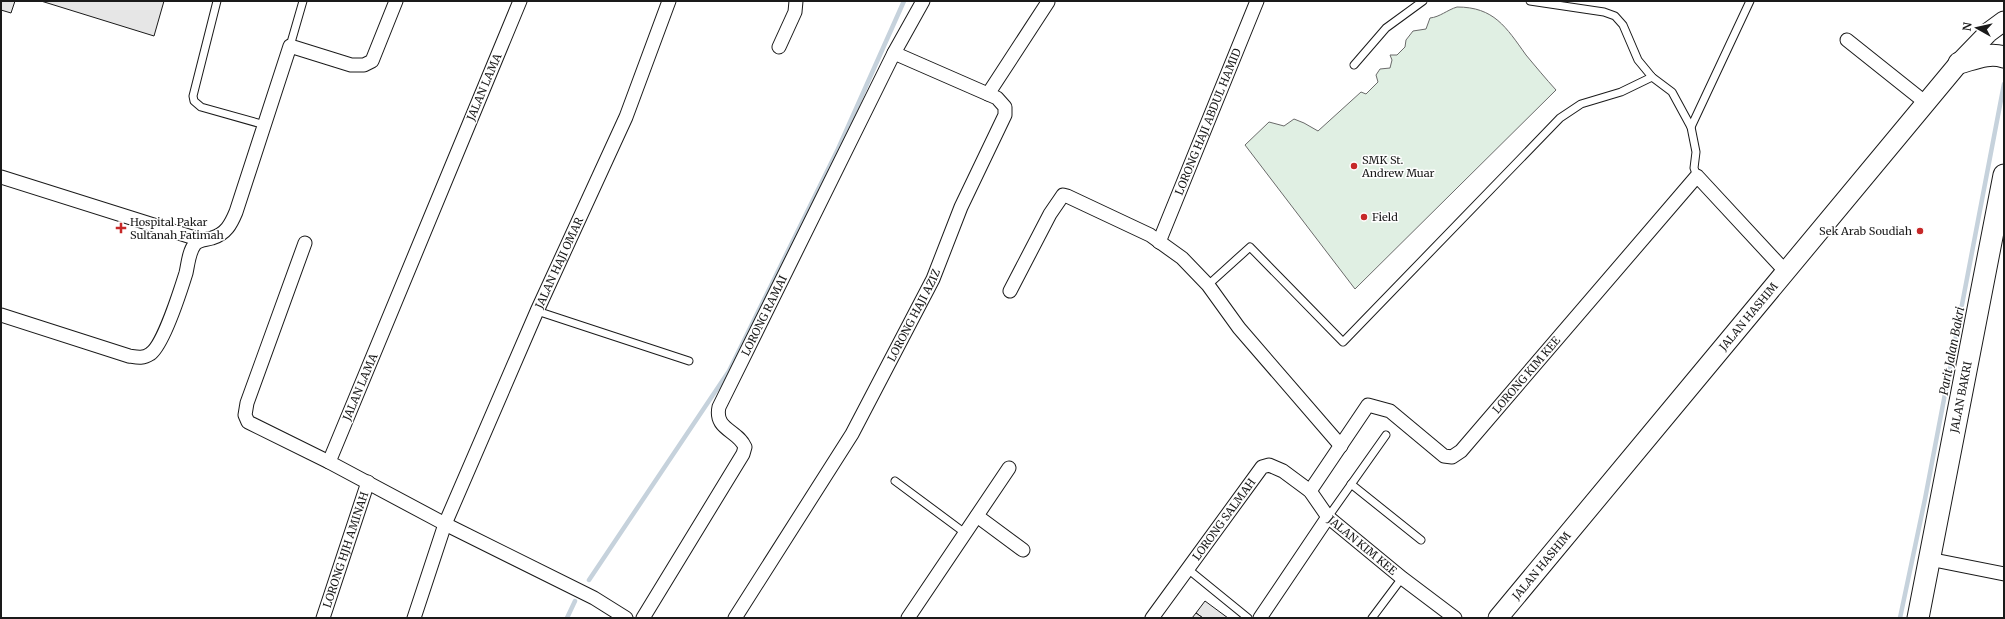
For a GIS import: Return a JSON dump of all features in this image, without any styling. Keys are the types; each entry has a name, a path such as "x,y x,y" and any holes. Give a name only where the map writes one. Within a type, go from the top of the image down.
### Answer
{"main road":[{"path":"1959,63 1986,55 1998,55 2004,57"},
{"name":"JALAN BAKRI","path":"1918,618 2004,175"}],"street":[{"path":"1,315 129,356 143,358 151,354 160,343 183,283 195,244 201,240 212,238 229,228 236,212 290,46 351,65 364,65 372,61 396,1"},
{"name":"JALAN LAMA","path":"329,462 520,1"},
{"name":"JALAN HAJI OMAR","path":"414,618 445,524 537,311 626,117 669,1"},
{"path":"779,48 795,12 796,1"},
{"name":"LORONG RAMAI","path":"643,618 743,454 745,447 742,442 720,422 717,416 719,407 894,53 923,1"},
{"name":"LORONG HAJI ABDUL HAMID","path":"1159,242 1257,1"},
{"path":"988,94 1048,2"},
{"name":"JALAN HASHIM","path":"1499,618 1959,63 1989,32 2004,21"},
{"path":"1847,40 1926,103"},
{"name":"LORONG HAJI AZIZ","path":"735,618 852,434 933,279 961,207 1005,115 1004,107 1001,102 988,94 894,53"},
{"path":"1697,176 1786,272"},
{"name":"LORONG KIM KEE","path":"1341,446 1368,405 1390,411 1444,456 1452,457 1462,451 1697,176"},
{"path":"1,177 201,240"},
{"path":"1010,291 1056,203 1065,195 1150,235 1182,258 1208,285 1239,328 1341,446 1310,491"},
{"path":"305,243 247,403 245,415 248,422 368,482 445,524 594,598 626,618"},
{"name":"LORONG SALMAH","path":"1152,618 1189,570 1262,467 1269,465 1284,471 1310,491 1328,517"},
{"path":"908,618 1009,468"},
{"name":"LORONG HJH AMINAH","path":"324,618 368,482"},
{"path":"977,516 1023,550"},
{"name":"JALAN KIM KEE","path":"1260,618 1328,517 1402,578 1455,618"},
{"path":"1929,559 2004,574"}],"lane":[{"path":"217,1 193,96 194,101 201,107 265,125"},
{"path":"290,46 303,1"},
{"path":"1354,65 1386,28 1423,1"},
{"path":"1530,1 1604,12 1615,16 1623,25 1638,60 1652,77 1672,92 1691,127 1696,152 1694,168 1697,176"},
{"path":"1691,127 1750,1"},
{"path":"1208,285 1250,247 1343,342 1560,118 1581,104 1621,92 1652,77"},
{"path":"537,311 689,361"},
{"path":"1328,517 1386,435"},
{"path":"895,481 965,534"},
{"path":"1351,484 1421,540"},
{"path":"1189,570 1248,618"},
{"path":"1372,618 1402,578"}],"green space":[{"name":"Field","path":"1457,7 1481,11 1498,20 1556,90 1355,289 1245,145 1269,122 1284,126 1294,119 1318,131 1361,92 1366,94 1378,82 1376,75 1380,69 1390,68 1392,60 1390,55 1397,55 1405,47 1406,40 1413,31 1426,29 1430,18"}],"building":[{"path":"1,1 15,1 11,13 1,10"},
{"path":"41,1 164,1 154,36"},
{"path":"1205,601 1228,618 1203,618 1196,613"},
{"path":"1196,613 1203,618 1192,618"}],"waterway":[{"path":"589,580 729,371 838,149 904,1"},
{"name":"Parit Jalan Bakri","path":"1900,618 1925,499 2004,84"},
{"path":"567,618 575,601"}],"place":[{"name":"SMK St. Andrew Muar","path":"1354,166"},
{"name":"Field","path":"1364,217"},
{"name":"Hospital Pakar Sultanah Fatimah","path":"121,228"},
{"name":"Sek Arab Soudiah","path":"1920,231"}]}
